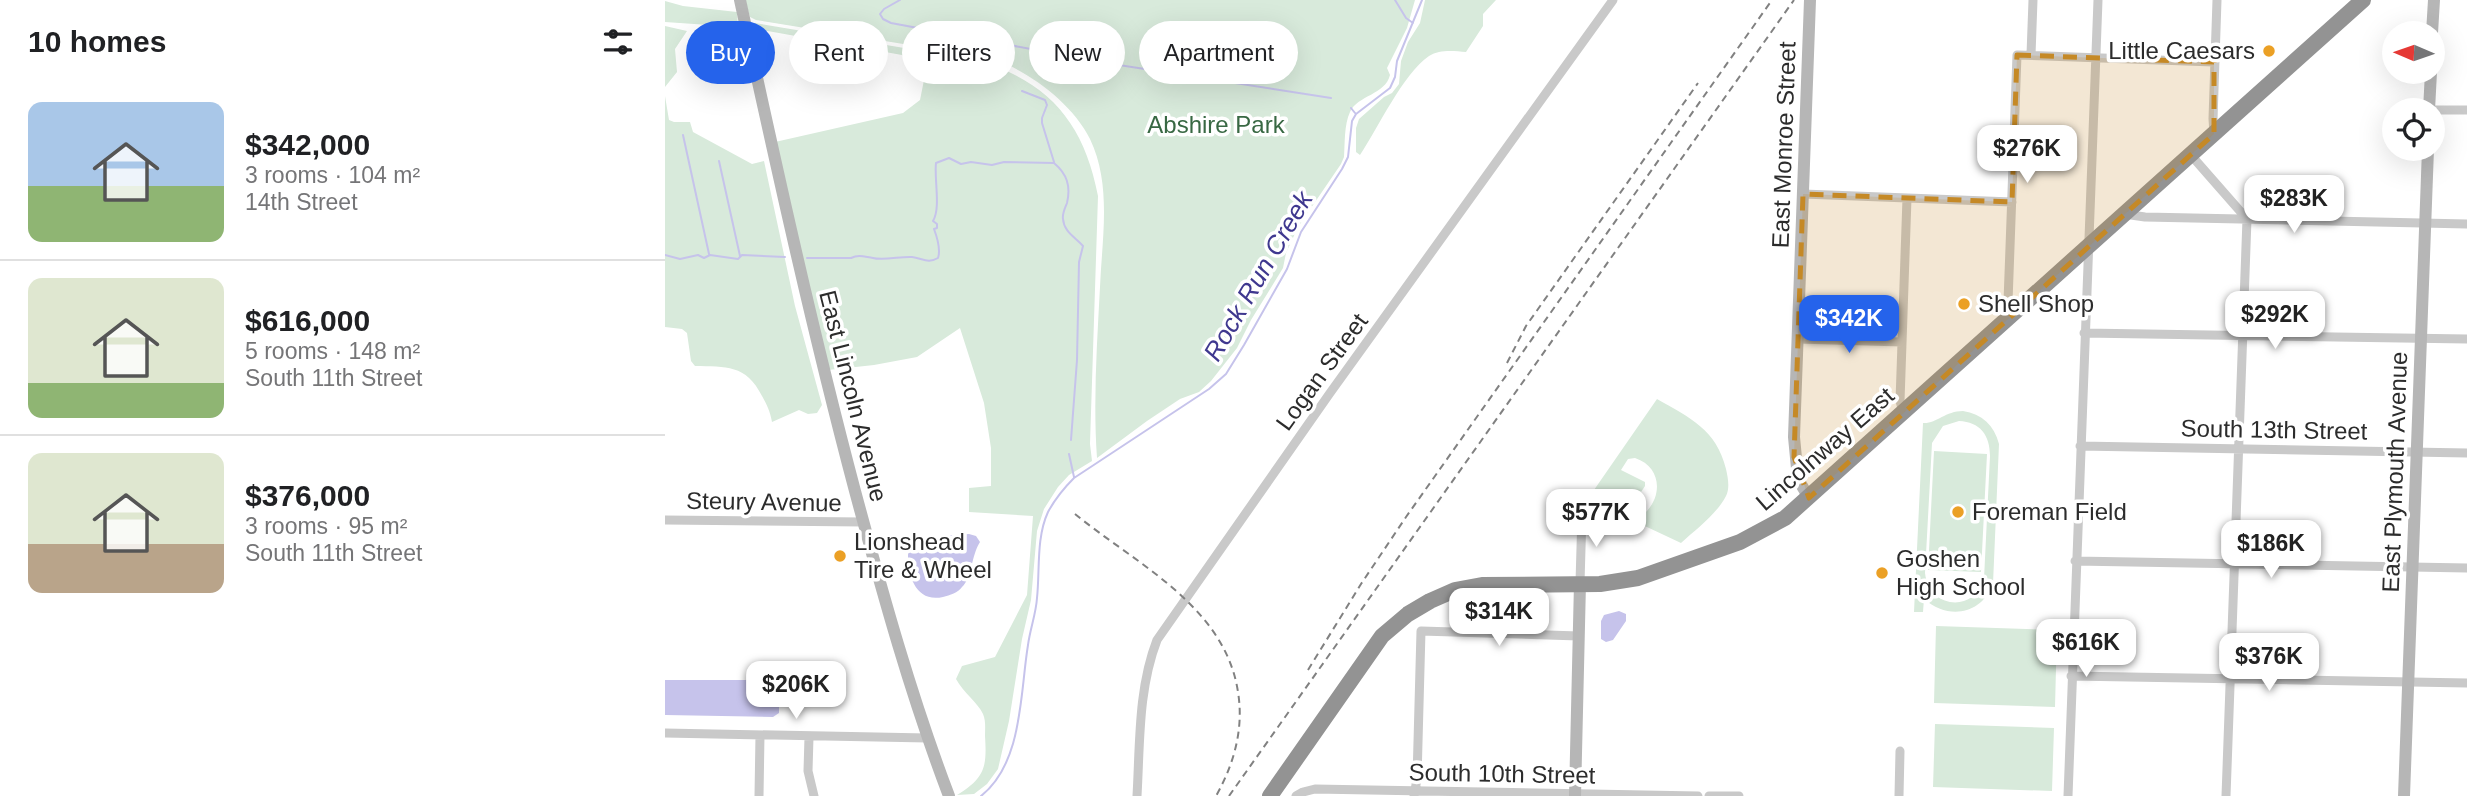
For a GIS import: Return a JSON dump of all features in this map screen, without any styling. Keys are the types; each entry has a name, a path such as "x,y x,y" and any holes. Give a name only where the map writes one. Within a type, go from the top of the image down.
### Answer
{"highway":[{"name":"Lincolnway East","path":"1270,796 1368,653 1408,614 1442,595 1468,587 1500,583 1627,581 1700,558 1772,527 1809,498 2363,0"}],"main road":[{"name":"East Lincoln Avenue","path":"740,0 799,267 863,522 893,634 949,796"},
{"name":"East Monroe Street","path":"1809,498 1798,479 1794,457 1810,0"},
{"path":"2433,21 2434,0"},
{"name":"East Plymouth Avenue","path":"2404,796 2428,161"},
{"path":"1575,795 1580,583"}],"street":[{"name":"Logan Street","path":"1137,796 1144,691 1157,640 1324,401 1612,0"},
{"path":"2031,55 2033,0"},
{"path":"2068,796 2098,0"},
{"path":"2214,134 2217,0"},
{"path":"2011,317 2008,302 2017,55 2214,62"},
{"path":"2445,110 2467,110"},
{"path":"2190,154 2247,219 2226,796"},
{"path":"1803,194 2012,202"},
{"path":"1903,412 1900,401 1907,198"},
{"path":"2124,214 2145,217 2467,224"},
{"path":"2084,333 2467,339"},
{"path":"1798,339 1902,342"},
{"name":"South 13th Street","path":"2080,446 2467,453"},
{"path":"1580,583 1582,513"},
{"name":"Steury Avenue","path":"665,520 863,522"},
{"path":"2075,561 2467,568"},
{"path":"1414,794 1421,631 1579,636"},
{"path":"2071,676 2467,683"},
{"path":"665,733 927,738"},
{"path":"759,796 760,735"},
{"path":"809,737 808,771 814,796"},
{"path":"1899,796 1900,751"},
{"name":"South 10th Street","path":"1296,796 1306,791 1698,796"},
{"path":"1710,796 1739,796"}],"highlighted area":[{"path":"2017,55 2214,62 2214,134 1809,498 1794,457 1803,194 2012,202"}],"green space":[{"name":"Abshire Park","path":"745,0 1415,0 1407,28 1387,68 1390,75 1387,82 1354,106 1350,112 1341,164 1298,227 1286,253 1283,268 1237,348 1199,392 1180,399 1097,458 1096,372 1104,231 1101,175 1097,157 1083,127 1066,106 1041,84 1125,84 1125,21 1029,21 1029,77 1015,69 1015,21 902,21 902,44 888,42 888,21 789,21 789,25 750,17"},
{"path":"1425,0 1496,0 1483,14 1483,26 1466,52 1438,52 1419,64 1400,88 1360,155 1356,152 1356,128 1359,119 1392,93 1399,84 1401,61 1408,42 1420,23"},
{"path":"665,1 683,6 737,12 738,21 665,22"},
{"path":"665,26 686,32 675,49 677,72 665,87"},
{"path":"775,26 789,29 789,35 775,32"},
{"path":"888,45 902,48 902,55 888,52"},
{"path":"1015,76 1024,80 1059,108 1072,126 1092,170 1098,196 1090,444 1092,461 1069,475 1044,509 1037,531 1031,600 998,769 987,784 974,794 957,795 973,783 982,771 985,756 985,719 956,679 962,666 995,657 1027,595 1033,516 969,512 969,488 991,486 991,448 984,403 960,328 917,357 828,370 775,142 903,113 920,100 923,84 1015,84"},
{"path":"665,96 669,120 690,122 693,132 752,164 764,161 795,306 822,405 817,413 808,414 799,410 772,422 765,402 749,378 726,367 695,366 691,361 687,333 682,329 665,327"},
{"path":"1657,399 1691,419 1708,434 1722,455 1728,483 1726,496 1717,509 1681,543 1598,504 1594,490","holes":["1635,458 1644,462 1655,475 1657,483 1654,499 1644,514 1631,507 1645,482 1621,470 1628,459"]},
{"path":"1957,412 1970,412 1981,418 1990,426 1999,444 1993,584 1981,602 1972,608 1953,612 1933,606 1924,599 1923,612 1914,612 1923,423","holes":["1959,421 1982,431 1990,449 1984,579 1971,598 1952,602 1934,594 1925,573 1932,443 1943,426"]},
{"name":"Foreman Field","path":"1934,451 1987,454 1981,572 1928,570"},
{"path":"1936,626 2057,630 2055,707 1934,703"},
{"path":"1935,724 2054,728 2052,791 1933,787"}],"water":[{"path":"969,534 976,536 980,542 965,583 954,594 932,598 924,595 913,582 910,573 909,544 929,537"},
{"path":"1619,611 1626,614 1626,621 1613,640 1606,642 1601,639 1601,621 1604,615"},
{"path":"665,680 776,680 779,682 779,713 773,717 665,715"}],"waterway":[{"path":"900,0 884,9 880,14 883,19 891,23 1106,63 1331,98"},
{"path":"1395,0 1406,18 1413,23"},
{"name":"Rock Run Creek","path":"981,796 995,782 1005,765 1017,726 1036,604 1040,543 1048,512 1074,478 1209,389 1226,374 1287,269 1301,232 1342,169 1348,157 1352,121 1356,114 1390,88 1397,61 1422,0"},
{"path":"1022,91 1045,100 1047,105 1042,123 1054,162"},
{"path":"1351,108 1355,113"},
{"path":"683,135 709,254"},
{"path":"807,258 859,256 934,260 938,258 939,251 934,229 937,224 933,221 937,209 936,163 949,158 961,164 1054,163 1062,171 1068,186 1064,224 1083,246 1079,262 1077,360 1071,440"},
{"path":"719,161 740,256"},
{"path":"665,255 680,259 698,255 704,258 710,255 738,259 742,255 785,257"},
{"path":"1069,454 1074,477"}],"railway":[{"path":"1308,670 1406,517 1772,0"},
{"path":"1229,796 1794,0"},
{"path":"1507,363 1526,326 1698,83"},
{"path":"1075,514 1150,570 1197,611 1216,635 1230,662 1238,692 1240,719 1232,759 1216,796"}],"place":[{"name":"Little Caesars","path":"2269,51"},
{"name":"Shell Shop","path":"1964,304"},
{"name":"Foreman Field","path":"1958,512"},
{"name":"Lionshead Tire & Wheel","path":"840,556"},
{"name":"Goshen High School","path":"1882,573"}]}
